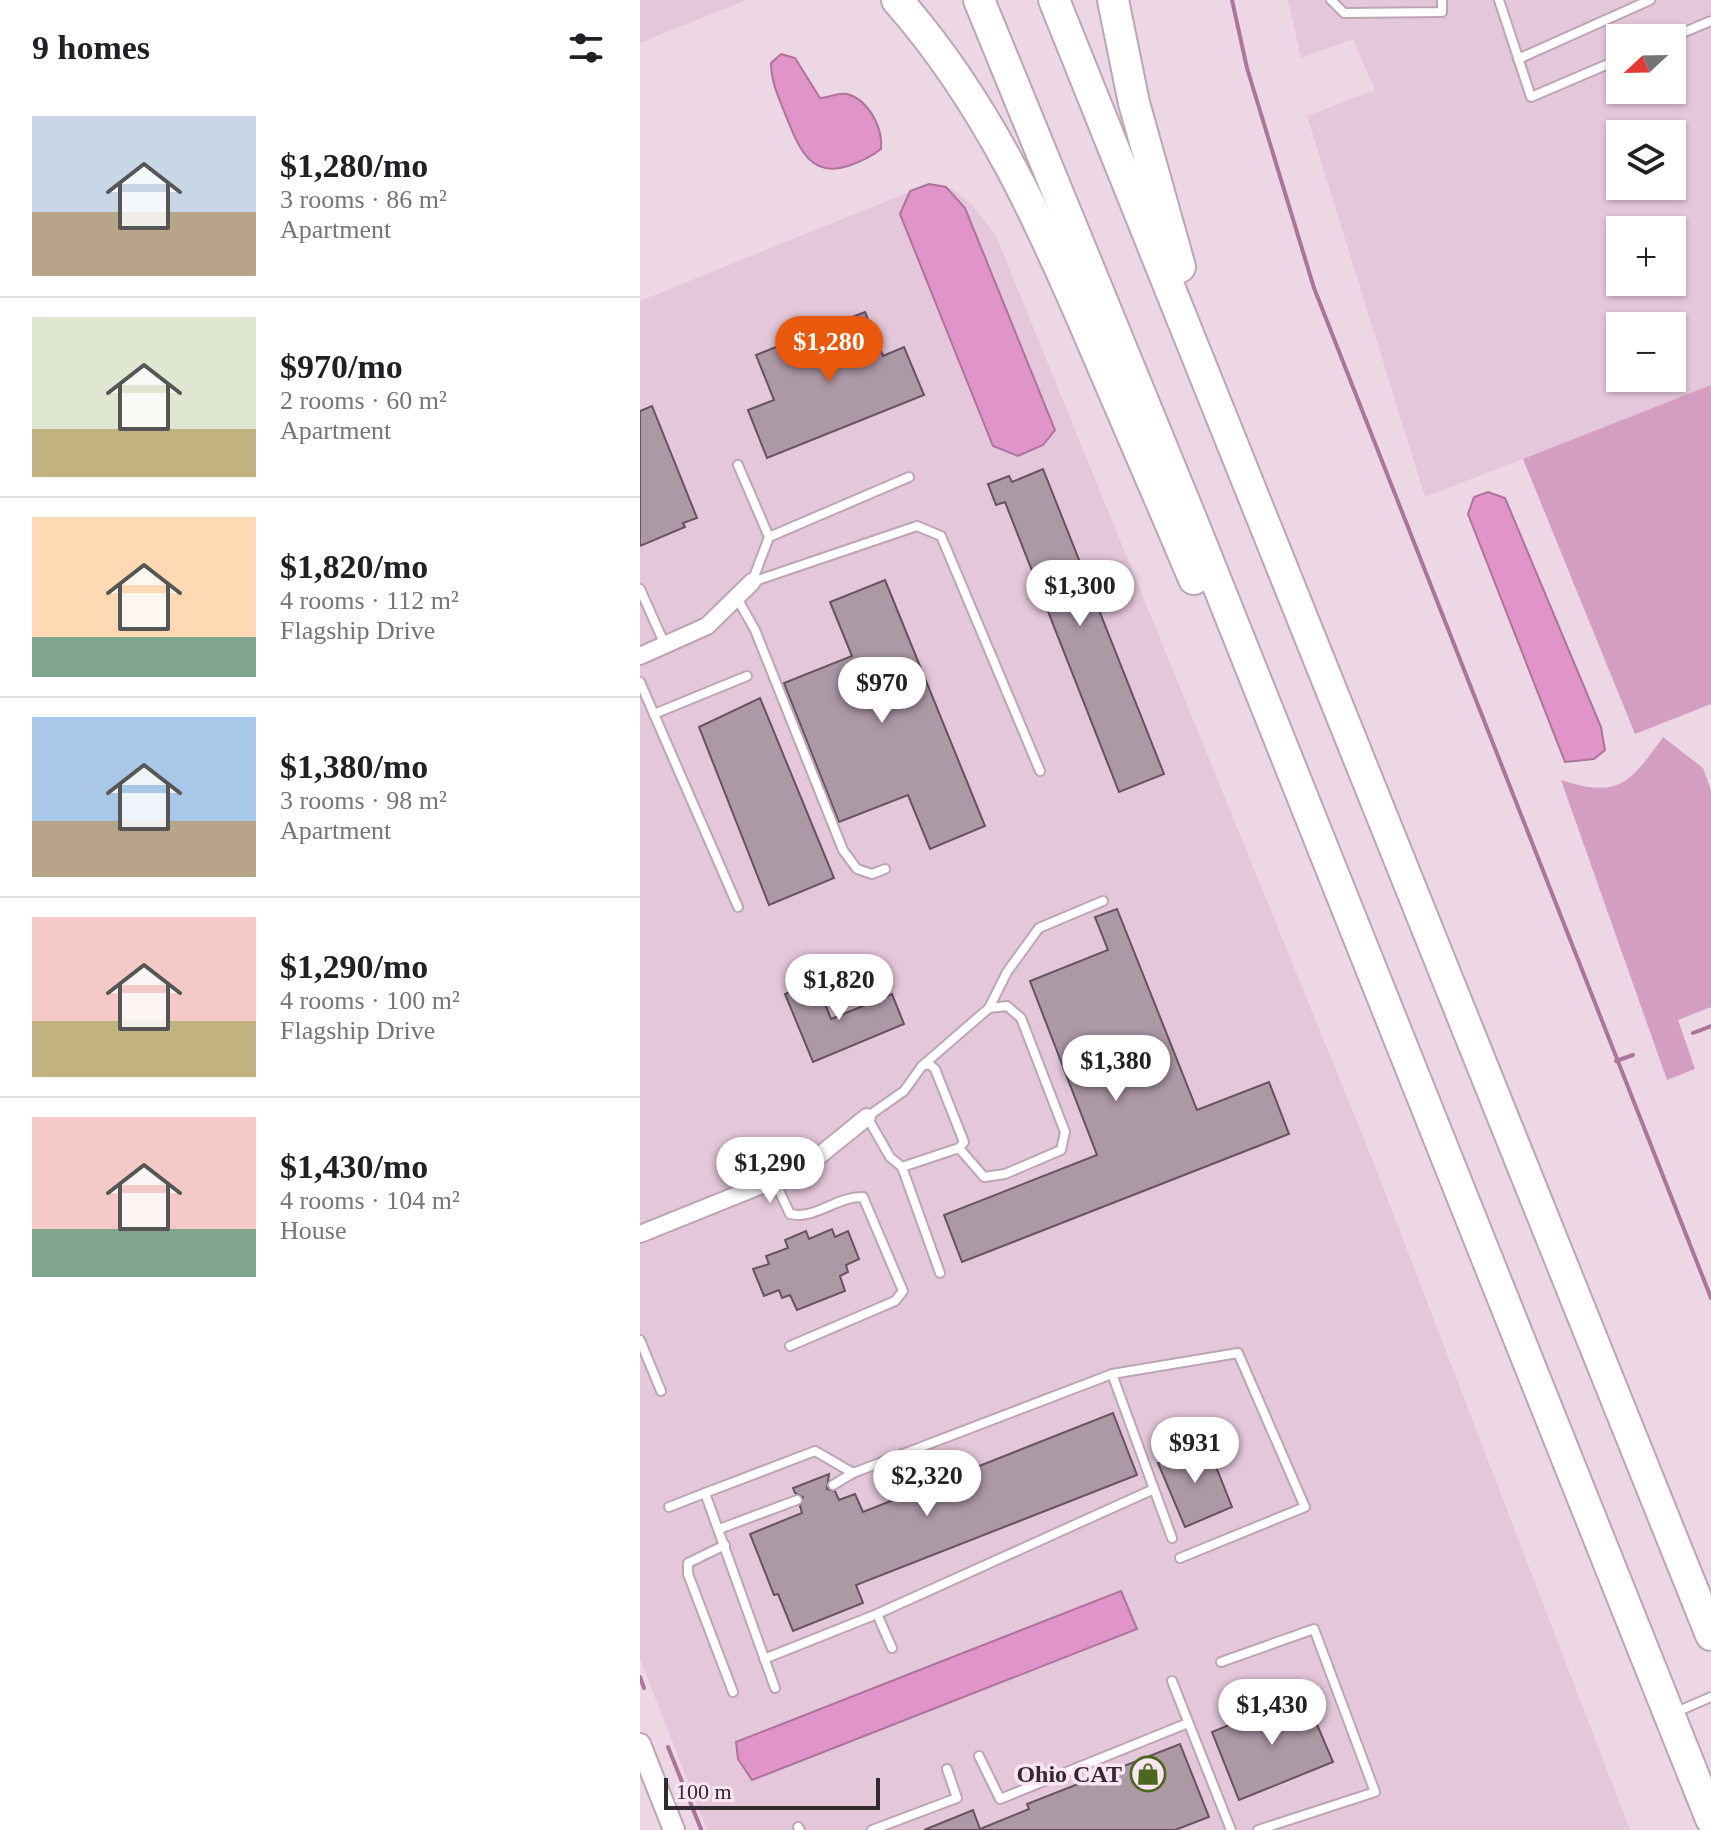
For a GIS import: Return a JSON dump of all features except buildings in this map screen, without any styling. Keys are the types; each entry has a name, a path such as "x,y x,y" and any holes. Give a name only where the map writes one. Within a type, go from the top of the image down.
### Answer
{"highway":[{"path":"897,0 962,82 1030,202 1212,621 1371,972"},
{"path":"979,0 1193,523 1711,1819"},
{"path":"1054,0 1711,1635"},
{"path":"1113,0 1134,103 1166,220 1260,512"}],"street":[{"path":"640,656 707,626 752,582"},
{"path":"640,1234 804,1168 867,1117"},
{"path":"640,1744 674,1830"}],"lane":[{"path":"1331,0 1344,13 1442,12 1442,0"},
{"path":"1499,0 1531,97 1606,65"},
{"path":"1518,59 1650,0"},
{"path":"1686,31 1711,21"},
{"path":"738,465 769,537 752,582"},
{"path":"769,537 909,477"},
{"path":"752,582 917,526 941,536 1040,771"},
{"path":"640,589 665,645"},
{"path":"737,597 755,630 843,850 857,869 872,874 885,869"},
{"path":"654,714 747,676"},
{"path":"640,682 738,907"},
{"path":"940,1273 902,1167 890,1157 867,1117 904,1091 922,1066 989,1008 1007,972 1039,928 1103,901"},
{"path":"959,1148 984,1177 1005,1174 1061,1150 1065,1132 1021,1018 1007,1006 989,1008"},
{"path":"902,1167 959,1148 964,1142 935,1069 929,1064 922,1066"},
{"path":"775,1182 790,1214 801,1217 853,1196 863,1197 903,1291 895,1301 790,1346"},
{"path":"640,1340 661,1391"},
{"path":"833,1485 853,1473 1112,1374 1238,1353 1305,1507 1180,1558"},
{"path":"1112,1374 1172,1538"},
{"path":"669,1507 815,1451 853,1473"},
{"path":"764,1659 877,1614 1154,1489"},
{"path":"705,1493 775,1688"},
{"path":"719,1529 797,1500"},
{"path":"725,1545 688,1563 688,1574 733,1692"},
{"path":"877,1614 892,1648"},
{"path":"1221,1662 1314,1629 1375,1792 1258,1830"},
{"path":"1172,1681 1231,1830"},
{"path":"1670,1715 1711,1697"},
{"path":"979,1756 1000,1799 1188,1723"},
{"path":"872,1830 957,1798 947,1769"}],"shaded area":[{"path":"640,0 747,0 640,43"},
{"path":"1288,0 1711,0 1711,385 1425,497 1307,116 1375,90 1353,39 1301,58"},
{"path":"781,54 795,58 820,98 847,94 862,102 877,124 881,149 861,161 835,169 814,164 795,138 774,83 771,63"},
{"path":"929,184 952,189 973,206 996,236 1373,1161 1630,1830 707,1830 640,1659 640,301"},
{"path":"929,184 946,187 965,208 1055,430 1043,445 1018,456 993,446 900,214 910,191"},
{"path":"1711,385 1711,704 1635,734 1523,459"},
{"path":"1488,492 1505,498 1601,727 1605,750 1594,759 1565,762 1468,514 1474,497"},
{"path":"1663,737 1703,768 1711,790 1711,1007 1678,1020 1695,1069 1667,1080 1561,780 1597,788 1621,783 1632,776"},
{"path":"1121,1591 1137,1629 752,1780 738,1759 736,1742"}],"waterway":[{"path":"1232,0 1247,68 1314,288 1711,1298"},
{"path":"1693,1033 1711,1026"},
{"path":"1616,1061 1633,1055"},
{"path":"640,1677 644,1688"},
{"path":"668,1747 701,1829"}],"place":[{"name":"Ohio CAT","path":"1148,1774"}]}
